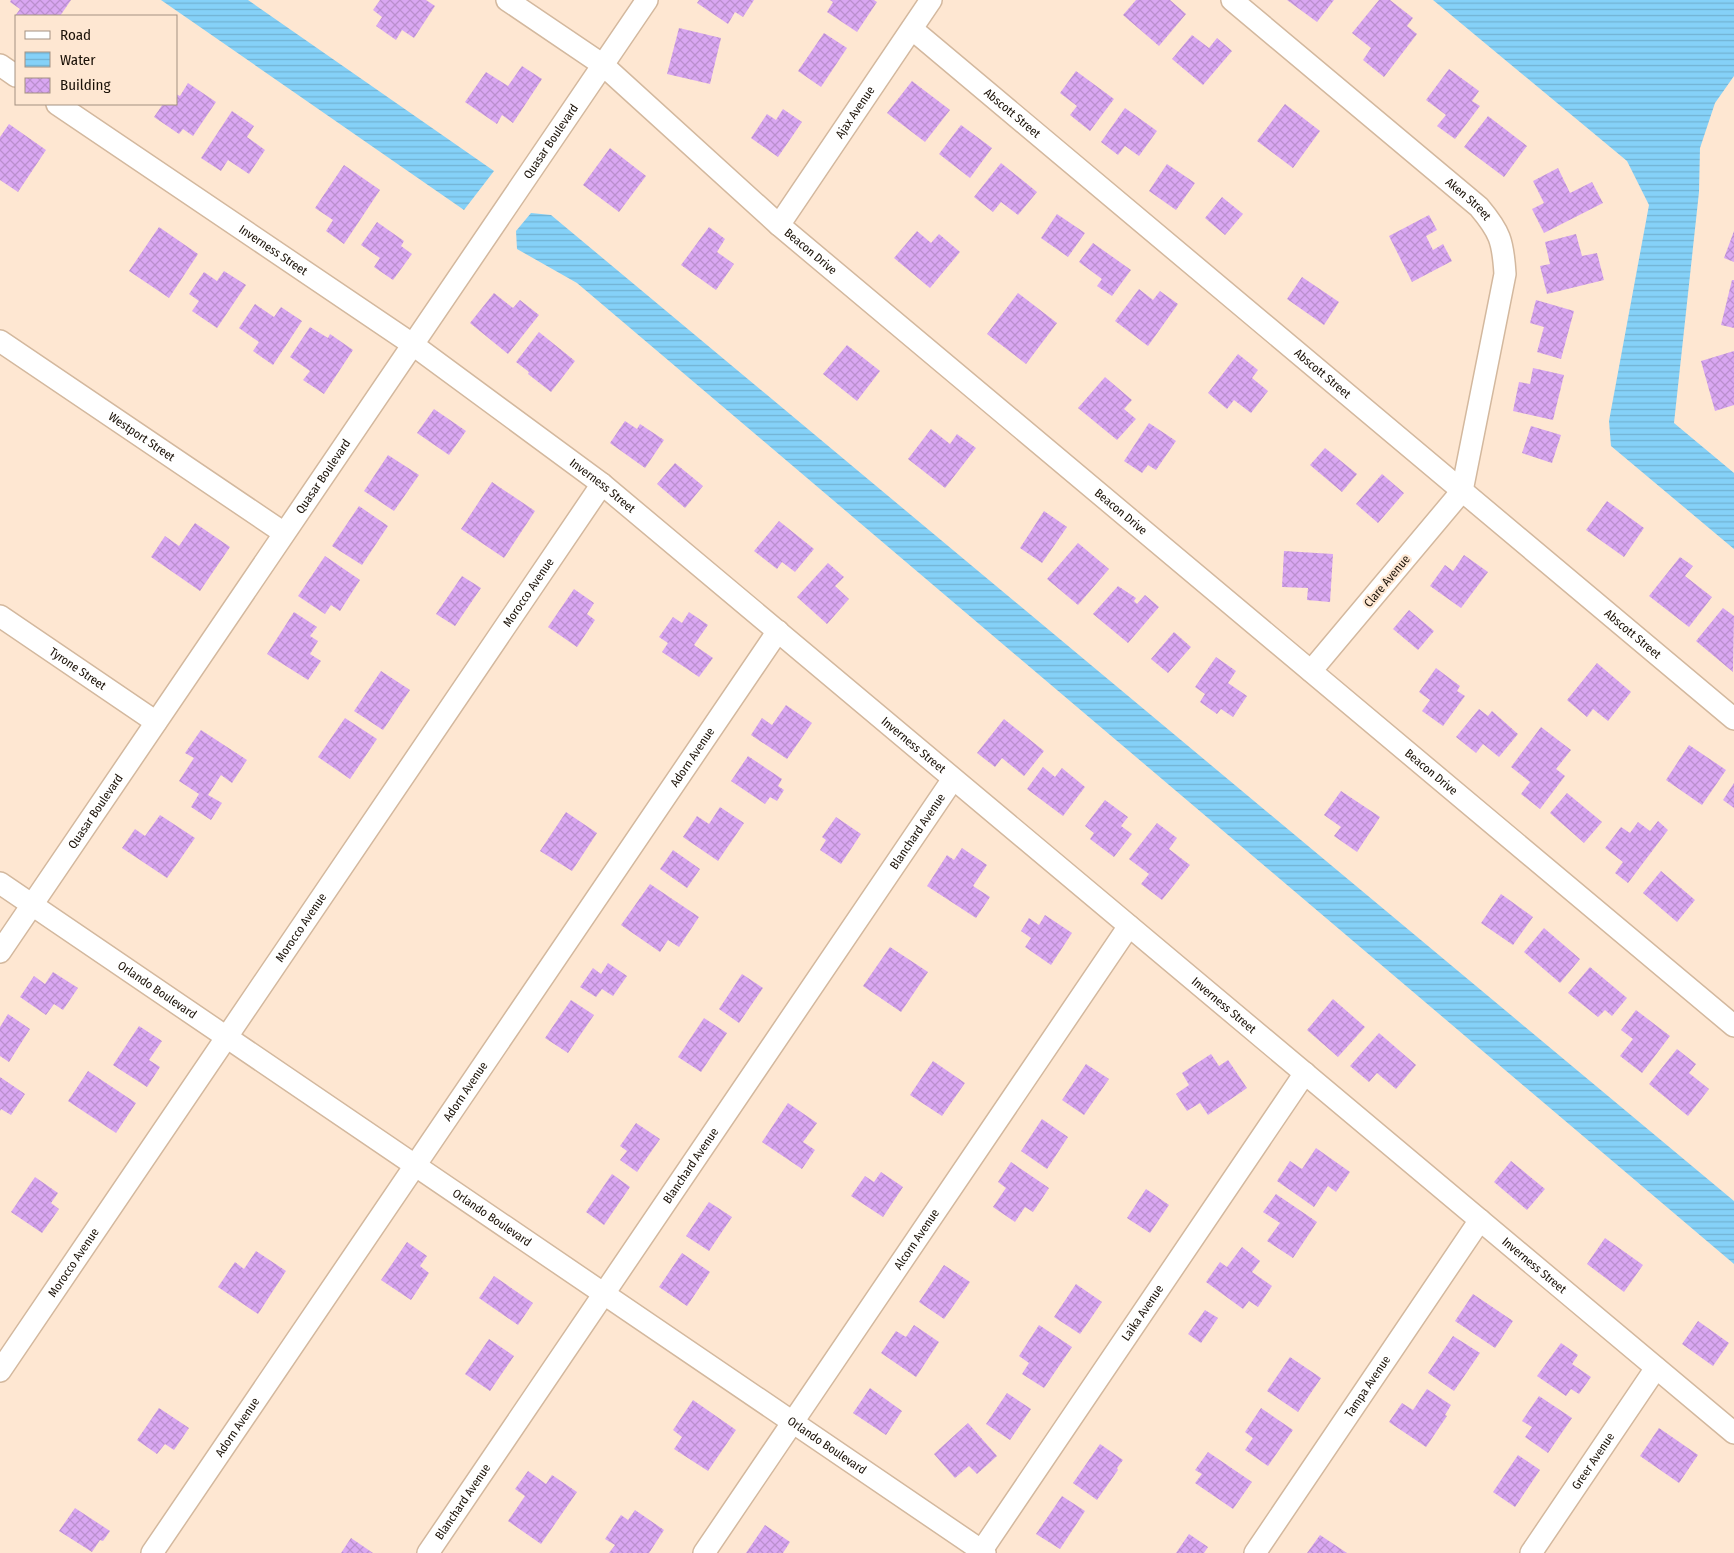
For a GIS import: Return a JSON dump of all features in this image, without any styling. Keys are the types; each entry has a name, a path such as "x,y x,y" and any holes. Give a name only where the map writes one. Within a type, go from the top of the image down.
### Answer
{"street":[{"name":"Beacon Drive","path":"507,0 602,65 779,225 1734,1026"},
{"name":"Quasar Boulevard","path":"0,952 647,0"},
{"name":"Ajax Avenue","path":"779,225 931,0"},
{"name":"Aken Street","path":"1232,0 1479,207 1494,224 1504,248 1506,274 1462,491"},
{"name":"Abscott Street","path":"912,29 1734,719"},
{"path":"0,65 15,75"},
{"name":"Inverness Street","path":"59,105 412,344 602,484 1734,1433"},
{"name":"Westport Street","path":"0,341 284,533"},
{"name":"Morocco Avenue","path":"0,1371 602,484"},
{"name":"Clare Avenue","path":"1311,672 1462,491"},
{"name":"Tyrone Street","path":"0,616 156,722"},
{"name":"Adorn Avenue","path":"152,1553 778,632"},
{"name":"Blanchard Avenue","path":"428,1553 953,779"},
{"name":"Orlando Boulevard","path":"0,883 982,1552"},
{"name":"Alcorn Avenue","path":"704,1553 1129,926"},
{"name":"Laika Avenue","path":"982,1552 1304,1073"},
{"name":"Tampa Avenue","path":"1255,1553 1480,1220"},
{"name":"Greer Avenue","path":"1530,1553 1656,1368"}],"water":[{"path":"161,0 248,0 494,171 464,210"},
{"path":"1433,0 1734,0 1734,76 1715,103 1700,148 1699,192 1674,423 1734,473 1734,549 1611,446 1609,421 1649,205 1627,161"},
{"path":"531,213 551,215 1734,1201 1734,1264 577,283 517,249 516,231"}],"building":[{"path":"11,0 71,0 61,15 16,15 20,9 10,2"},
{"path":"380,0 426,0 435,6 414,38 402,30 396,40 376,26 382,17 373,10"},
{"path":"699,0 754,0 743,17 735,12 728,24 697,3"},
{"path":"830,0 874,0 877,2 857,32 827,12 833,2"},
{"path":"1136,0 1170,0 1186,14 1159,46 1123,15"},
{"path":"1287,0 1334,0 1317,22"},
{"path":"1379,0 1390,0 1413,18 1407,26 1417,34 1384,77 1363,60 1371,48 1352,33"},
{"path":"679,28 721,38 710,84 667,74"},
{"path":"824,33 847,48 821,87 798,71"},
{"path":"1192,35 1209,48 1217,38 1232,51 1203,85 1172,59"},
{"path":"522,66 542,79 513,123 502,115 497,124 465,102 486,72 508,86"},
{"path":"1449,69 1479,91 1472,101 1480,106 1455,139 1437,126 1446,115 1426,100"},
{"path":"1076,71 1114,99 1090,131 1070,115 1077,106 1060,93"},
{"path":"912,81 950,110 925,142 887,113"},
{"path":"188,83 216,102 193,136 183,129 179,134 154,117 162,105 178,105 178,95 180,96"},
{"path":"1285,104 1320,131 1293,168 1257,141"},
{"path":"1125,108 1157,131 1139,156 1125,146 1118,155 1101,142"},
{"path":"783,109 802,122 778,157 751,138 767,114 776,120"},
{"path":"232,111 254,126 247,137 265,150 249,174 228,160 221,171 201,158"},
{"path":"1488,116 1527,146 1504,177 1464,147"},
{"path":"9,124 46,150 18,192 0,180 0,137"},
{"path":"961,125 992,148 970,178 939,154"},
{"path":"610,148 646,176 619,212 583,185"},
{"path":"1001,163 1037,192 1018,215 1001,202 993,212 974,197"},
{"path":"1167,164 1195,183 1176,210 1149,191"},
{"path":"344,165 380,190 344,244 326,231 333,220 315,208"},
{"path":"1558,168 1570,193 1592,182 1603,203 1544,233 1532,209 1544,203 1533,181"},
{"path":"1222,197 1243,214 1225,235 1205,218"},
{"path":"1057,214 1085,233 1068,257 1041,238"},
{"path":"1429,215 1437,230 1426,236 1433,250 1443,244 1452,261 1412,282 1389,236"},
{"path":"377,222 404,241 401,246 412,254 393,280 374,267 380,258 361,245"},
{"path":"159,227 198,254 169,298 129,271"},
{"path":"709,227 725,239 717,252 734,264 716,290 681,265"},
{"path":"917,231 931,243 939,234 960,252 930,288 894,258"},
{"path":"1734,231 1734,262 1724,258"},
{"path":"1576,234 1582,256 1597,253 1604,280 1547,294 1540,266 1550,264 1545,242"},
{"path":"1093,243 1131,270 1112,296 1097,286 1102,279 1079,262"},
{"path":"224,271 246,285 217,328 192,311 199,301 189,294 204,272 217,281"},
{"path":"1302,277 1339,302 1324,325 1287,299"},
{"path":"1732,280 1734,280 1734,328 1721,325"},
{"path":"1139,289 1153,300 1160,291 1178,304 1148,346 1115,321"},
{"path":"494,293 513,308 520,300 539,315 508,354 470,323"},
{"path":"1018,293 1057,323 1026,364 987,334"},
{"path":"1536,300 1574,311 1561,359 1537,352 1544,327 1530,323"},
{"path":"255,304 274,317 281,307 302,321 273,365 253,351 259,342 239,328"},
{"path":"310,327 328,338 330,334 353,350 324,394 303,380 310,371 290,357"},
{"path":"539,332 575,361 551,392 516,362"},
{"path":"847,345 880,371 857,401 823,374"},
{"path":"1734,351 1734,405 1715,411 1701,361"},
{"path":"1238,354 1258,370 1252,378 1268,391 1251,413 1234,400 1227,409 1208,393"},
{"path":"1533,368 1564,375 1553,420 1513,411 1519,382 1530,384"},
{"path":"1105,377 1132,400 1124,409 1136,419 1117,440 1078,408"},
{"path":"434,409 466,431 449,455 417,433"},
{"path":"625,421 637,429 640,424 664,440 645,468 610,443"},
{"path":"1149,423 1176,441 1156,470 1148,465 1142,473 1124,461"},
{"path":"1531,426 1561,435 1552,463 1522,453"},
{"path":"931,429 950,444 957,434 976,448 945,488 908,459"},
{"path":"1325,448 1357,474 1342,492 1310,465"},
{"path":"388,455 419,475 394,511 364,491"},
{"path":"675,463 703,486 685,508 657,484"},
{"path":"1382,474 1404,493 1378,523 1356,504"},
{"path":"492,482 535,511 504,558 461,529"},
{"path":"1607,501 1644,528 1624,557 1586,530"},
{"path":"359,506 388,526 362,565 332,546"},
{"path":"1044,511 1067,527 1042,563 1020,548"},
{"path":"779,521 814,549 795,572 782,562 777,569 754,551"},
{"path":"195,523 230,547 200,591 151,557 165,536 179,546"},
{"path":"1078,543 1109,569 1078,605 1047,579"},
{"path":"1284,551 1333,554 1330,602 1307,600 1308,588 1282,587"},
{"path":"1464,555 1488,572 1461,608 1430,586 1445,565 1453,571"},
{"path":"325,556 360,580 340,611 331,605 325,614 298,596"},
{"path":"1680,557 1693,566 1685,576 1712,597 1689,627 1649,596"},
{"path":"828,563 844,577 835,586 849,599 827,624 797,597"},
{"path":"462,576 481,588 455,626 436,614"},
{"path":"1118,586 1136,598 1134,601 1137,604 1145,595 1159,607 1128,643 1093,614"},
{"path":"574,589 594,603 587,614 595,620 577,647 548,627"},
{"path":"1723,608 1734,616 1733,672 1696,641"},
{"path":"1409,610 1434,631 1418,650 1393,629"},
{"path":"294,612 317,627 310,636 318,641 310,654 321,661 308,680 267,654"},
{"path":"689,612 708,625 694,645 713,658 699,677 662,652 668,643 659,637 673,617 682,623"},
{"path":"1174,632 1191,647 1168,673 1151,659"},
{"path":"1216,657 1236,671 1228,683 1247,696 1233,717 1221,709 1217,714 1200,702 1205,694 1195,687"},
{"path":"1597,663 1631,692 1608,721 1593,709 1587,717 1567,700"},
{"path":"1436,668 1460,686 1457,691 1465,696 1443,726 1422,711 1430,700 1419,692"},
{"path":"381,671 410,690 383,730 354,711"},
{"path":"786,705 812,723 787,759 751,735 762,718 772,725"},
{"path":"1479,709 1488,716 1492,711 1518,734 1499,757 1483,744 1476,753 1456,737"},
{"path":"345,718 377,739 350,779 318,757"},
{"path":"1004,719 1044,751 1024,776 1002,758 995,767 977,753"},
{"path":"1541,727 1571,750 1556,769 1565,776 1540,809 1521,794 1530,782 1511,767"},
{"path":"201,730 247,760 232,783 221,775 208,795 222,803 211,820 191,807 199,794 179,781 194,758 185,753"},
{"path":"1689,745 1726,770 1702,805 1666,780"},
{"path":"748,756 782,779 778,786 784,790 777,801 770,797 765,804 731,781"},
{"path":"1043,767 1055,777 1062,768 1085,787 1063,816 1027,789"},
{"path":"1734,783 1734,808 1723,800"},
{"path":"1341,791 1380,817 1357,852 1334,836 1341,827 1324,815"},
{"path":"1567,793 1602,822 1584,843 1550,813"},
{"path":"1105,800 1128,817 1121,826 1132,834 1114,857 1090,839 1094,833 1085,826"},
{"path":"720,807 744,823 718,861 683,837 697,816 709,824"},
{"path":"566,812 597,833 572,871 540,851"},
{"path":"160,815 195,838 167,878 122,848 135,829 145,836"},
{"path":"836,817 861,834 841,864 820,850 826,840 822,837"},
{"path":"1658,821 1668,830 1628,883 1615,873 1623,862 1605,848 1621,827 1630,833 1638,822 1650,831"},
{"path":"1157,823 1177,838 1169,849 1190,865 1162,900 1141,884 1149,874 1129,859"},
{"path":"962,848 987,865 973,886 990,897 976,918 927,886 947,855 954,860"},
{"path":"673,850 700,869 687,888 660,869"},
{"path":"1661,871 1695,900 1677,922 1643,893"},
{"path":"650,884 699,917 679,947 668,940 660,952 621,925"},
{"path":"1501,894 1533,917 1513,945 1481,923"},
{"path":"1045,915 1072,933 1051,965 1025,947 1031,938 1021,931 1029,918 1039,925"},
{"path":"1544,928 1580,959 1560,983 1524,952"},
{"path":"890,947 928,972 901,1012 863,986"},
{"path":"608,963 627,976 613,996 602,989 596,997 580,987 593,968 601,974"},
{"path":"1590,967 1627,998 1612,1016 1605,1010 1598,1017 1568,993"},
{"path":"53,972 78,988 63,1010 54,1004 46,1015 20,997 34,976 45,984"},
{"path":"742,974 763,988 739,1023 719,1009"},
{"path":"1333,999 1365,1027 1338,1057 1307,1030"},
{"path":"571,1000 594,1015 568,1053 545,1038"},
{"path":"1636,1010 1670,1036 1642,1073 1620,1056 1633,1039 1621,1030"},
{"path":"8,1014 30,1029 9,1062 0,1056 0,1027"},
{"path":"704,1018 727,1033 701,1072 678,1057"},
{"path":"139,1026 162,1041 149,1060 160,1067 147,1087 113,1065"},
{"path":"1379,1033 1416,1065 1396,1089 1377,1073 1369,1082 1350,1066"},
{"path":"1677,1049 1696,1064 1689,1073 1709,1089 1688,1116 1649,1084"},
{"path":"1211,1054 1219,1066 1228,1060 1247,1088 1208,1115 1200,1103 1187,1111 1176,1094 1189,1085 1182,1073"},
{"path":"933,1061 965,1083 942,1116 910,1095"},
{"path":"1086,1064 1109,1079 1084,1115 1062,1100"},
{"path":"88,1071 136,1103 116,1133 68,1101"},
{"path":"0,1077 25,1094 11,1115 1,1109 0,1111"},
{"path":"788,1103 817,1123 803,1142 815,1150 802,1169 762,1142"},
{"path":"1042,1119 1068,1137 1047,1169 1021,1151"},
{"path":"636,1123 660,1139 637,1172 620,1160 627,1151 620,1146"},
{"path":"1316,1148 1350,1172 1336,1192 1328,1186 1314,1207 1277,1181 1290,1161 1302,1169"},
{"path":"1511,1161 1545,1189 1527,1210 1494,1182"},
{"path":"1011,1162 1049,1188 1033,1212 1025,1207 1015,1222 993,1207 1006,1188 998,1182"},
{"path":"881,1172 903,1187 883,1217 851,1196 865,1176 874,1182"},
{"path":"612,1174 630,1187 604,1225 586,1212"},
{"path":"35,1177 58,1193 51,1203 59,1209 42,1233 11,1212"},
{"path":"1146,1189 1169,1205 1150,1233 1127,1218"},
{"path":"1276,1194 1317,1222 1293,1258 1267,1241 1280,1223 1263,1212"},
{"path":"709,1202 732,1217 709,1251 686,1236"},
{"path":"1605,1238 1643,1265 1624,1292 1587,1264"},
{"path":"407,1242 427,1256 420,1266 429,1273 411,1300 381,1280"},
{"path":"1242,1247 1260,1261 1252,1272 1272,1286 1258,1307 1249,1301 1243,1309 1206,1282 1220,1262 1227,1267"},
{"path":"256,1251 286,1271 258,1314 218,1287 235,1262 244,1269"},
{"path":"682,1253 710,1272 687,1306 659,1287"},
{"path":"944,1265 970,1282 944,1319 919,1302"},
{"path":"494,1276 533,1303 518,1325 479,1298"},
{"path":"1076,1284 1102,1302 1080,1334 1054,1317"},
{"path":"1473,1294 1513,1321 1495,1348 1455,1321"},
{"path":"1205,1310 1218,1318 1201,1343 1188,1334"},
{"path":"1698,1321 1729,1343 1713,1366 1682,1344"},
{"path":"914,1325 939,1342 916,1377 881,1353 896,1331 906,1337"},
{"path":"1039,1325 1072,1347 1044,1388 1022,1374 1029,1363 1019,1356"},
{"path":"1453,1336 1480,1353 1454,1391 1428,1373"},
{"path":"489,1339 514,1356 490,1391 465,1374"},
{"path":"1561,1343 1578,1355 1572,1364 1591,1377 1579,1394 1571,1389 1566,1396 1537,1376"},
{"path":"1290,1357 1321,1378 1298,1412 1267,1391"},
{"path":"870,1388 902,1411 886,1435 853,1413"},
{"path":"1427,1389 1451,1405 1445,1415 1447,1416 1426,1447 1389,1422 1402,1403 1413,1410"},
{"path":"1007,1393 1031,1409 1010,1440 986,1424"},
{"path":"1539,1396 1572,1418 1548,1453 1525,1437 1532,1427 1522,1421"},
{"path":"693,1400 736,1430 708,1471 674,1449 682,1437 673,1430"},
{"path":"159,1408 189,1428 174,1450 165,1444 157,1454 137,1440"},
{"path":"1261,1408 1293,1430 1268,1466 1245,1450 1253,1438 1245,1432"},
{"path":"968,1423 997,1456 977,1474 969,1466 955,1478 934,1454"},
{"path":"1659,1428 1698,1455 1679,1483 1640,1456"},
{"path":"1100,1444 1123,1460 1097,1500 1073,1483"},
{"path":"1208,1452 1252,1482 1233,1509 1195,1483 1202,1474 1195,1470"},
{"path":"1518,1455 1540,1470 1515,1507 1493,1492"},
{"path":"528,1471 546,1484 552,1475 577,1492 541,1544 508,1521 525,1496 515,1489"},
{"path":"1062,1496 1085,1511 1060,1549 1036,1534"},
{"path":"75,1508 110,1531 103,1541 100,1540 92,1552 59,1531"},
{"path":"635,1510 664,1530 649,1553 609,1553 615,1545 605,1539 621,1515 628,1520"},
{"path":"765,1525 790,1542 783,1553 746,1553"},
{"path":"1189,1534 1208,1547 1204,1553 1176,1553"},
{"path":"1320,1535 1347,1553 1307,1553"},
{"path":"351,1538 373,1553 341,1553"}]}
